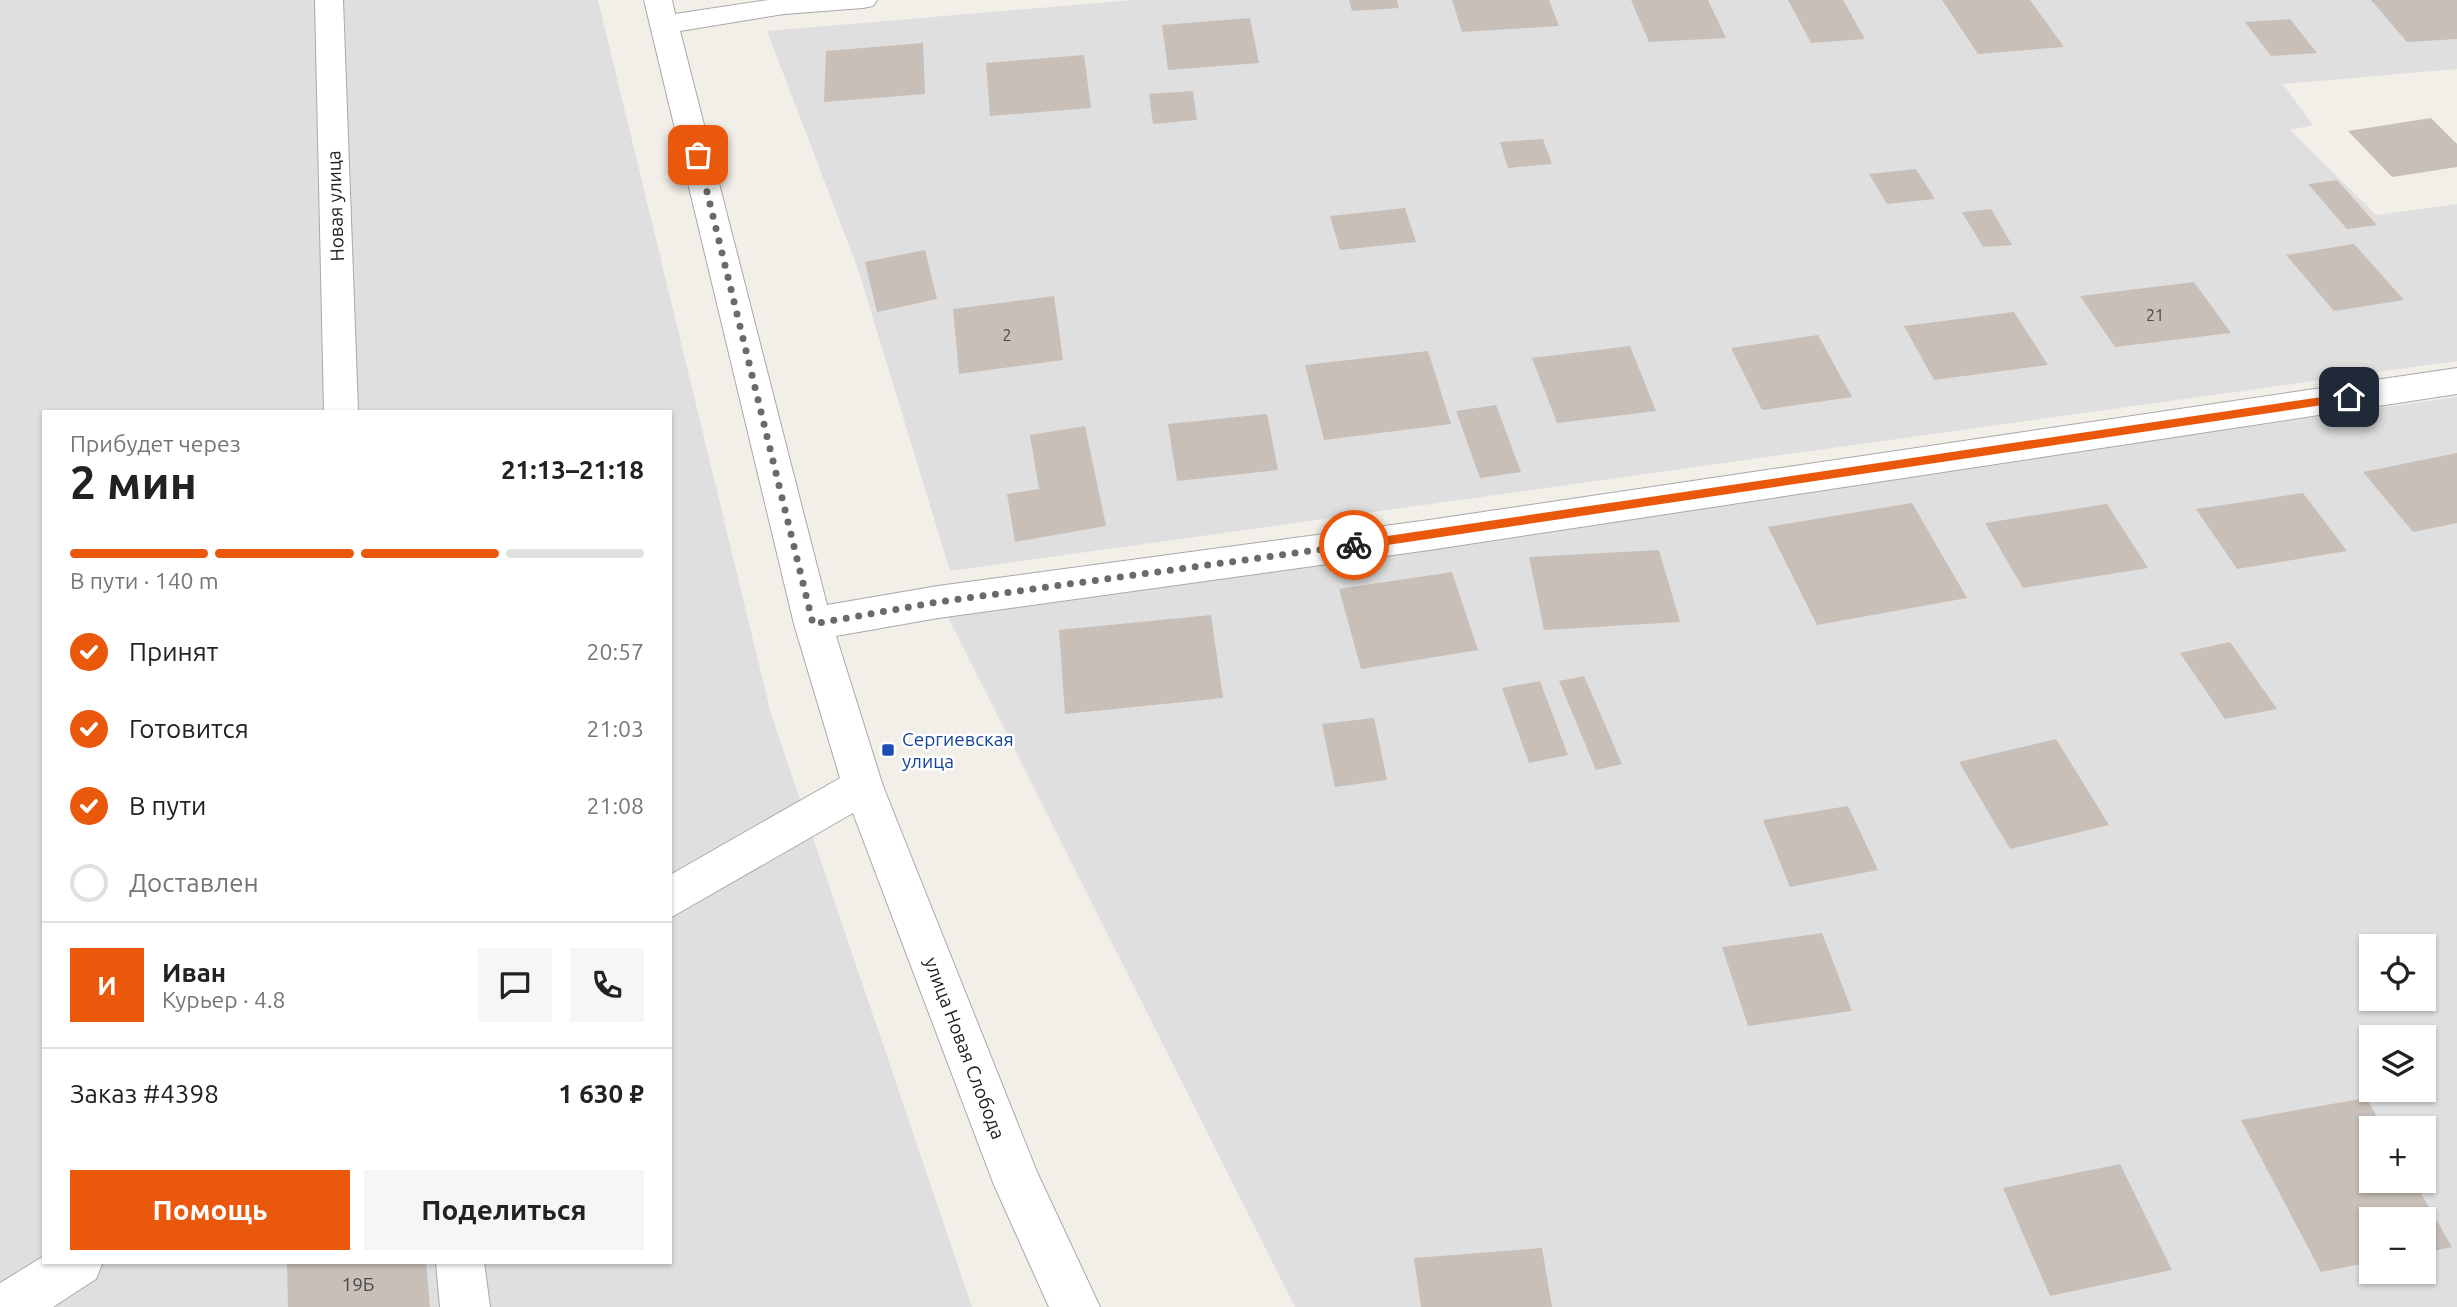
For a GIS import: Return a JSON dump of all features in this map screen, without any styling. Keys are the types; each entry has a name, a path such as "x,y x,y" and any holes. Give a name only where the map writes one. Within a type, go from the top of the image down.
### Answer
{"street":[{"name":"Новая улица","path":"329,0 341,410"},
{"path":"662,12 863,0"},
{"name":"улица Новая Слобода","path":"662,12 813,624 863,786 1018,1185 1075,1307"},
{"path":"813,624 938,602 1429,535 2457,381"},
{"path":"672,897 863,786"},
{"path":"8,1307 76,1264"},
{"path":"460,1264 465,1307"}],"shaded area":[{"path":"0,0 598,0 771,714 972,1307 0,1307"},
{"path":"1134,0 2457,0 2457,69 2283,84 2313,125 2290,130 2376,215 2457,204 2457,361 950,571 858,269 767,31"},
{"path":"2457,397 2457,1307 1295,1307 944,609"}],"building":[{"path":"1349,0 1397,0 1399,8 1352,11"},
{"path":"1452,0 1549,0 1559,26 1462,32"},
{"path":"1631,0 1708,0 1726,38 1649,42"},
{"path":"1788,0 1843,0 1865,39 1811,43"},
{"path":"1942,0 2030,0 2064,47 1978,54"},
{"path":"2371,0 2457,0 2457,39 2407,42"},
{"path":"1250,18 1259,63 1168,70 1162,25"},
{"path":"2290,19 2317,53 2271,56 2245,22"},
{"path":"923,43 925,94 824,102 826,51"},
{"path":"1084,55 1091,108 990,116 986,63"},
{"path":"1193,91 1197,120 1153,124 1149,94"},
{"path":"2431,118 2457,144 2457,167 2392,177 2348,131"},
{"path":"1543,139 1552,164 1508,168 1500,142"},
{"path":"1916,169 1935,199 1887,204 1869,174"},
{"path":"2337,180 2377,225 2347,229 2308,184"},
{"path":"1405,208 1416,242 1340,250 1330,216"},
{"path":"1991,209 2012,245 1983,247 1962,212"},
{"path":"2354,244 2404,300 2334,311 2286,255"},
{"path":"925,250 937,299 877,312 865,262"},
{"path":"2194,282 2231,333 2115,347 2080,296"},
{"path":"1054,296 1063,360 959,374 953,309"},
{"path":"2014,312 2048,365 1934,380 1904,326"},
{"path":"1818,335 1852,397 1762,410 1731,348"},
{"path":"1630,346 1656,411 1557,423 1532,358"},
{"path":"1428,351 1451,424 1324,440 1305,365"},
{"path":"1496,405 1521,472 1480,478 1456,411"},
{"path":"1267,414 1278,470 1177,481 1168,424"},
{"path":"1085,426 1106,526 1015,542 1007,494 1039,489 1030,435"},
{"path":"2457,453 2457,523 2413,532 2363,472"},
{"path":"2303,493 2347,551 2237,569 2196,509"},
{"path":"1912,503 1967,598 1817,625 1768,527"},
{"path":"2107,504 2148,568 2023,588 1985,523"},
{"path":"1659,550 1680,622 1544,630 1529,557"},
{"path":"1452,572 1478,650 1361,669 1339,589"},
{"path":"1211,615 1223,698 1065,714 1059,630"},
{"path":"2230,642 2277,709 2225,719 2180,653"},
{"path":"1584,676 1622,764 1596,770 1559,681"},
{"path":"1540,681 1568,755 1529,763 1502,688"},
{"path":"1374,718 1387,780 1335,787 1322,724"},
{"path":"2056,739 2109,825 2010,849 1959,762"},
{"path":"1848,806 1878,870 1790,887 1763,820"},
{"path":"1822,933 1852,1011 1748,1026 1722,947"},
{"path":"2359,1099 2359,1102 2368,1102 2376,1116 2359,1116 2359,1193 2421,1193 2429,1207 2359,1207 2359,1264 2321,1272 2241,1120"},
{"path":"2120,1164 2172,1270 2050,1296 2003,1188"},
{"path":"2436,1219 2452,1247 2436,1250"},
{"path":"1542,1248 1552,1307 1421,1307 1414,1258"},
{"path":"287,1264 426,1264 430,1307 288,1307"}],"way so far":[{"path":"698,155 813,624 938,602 1354,545"}],"place":[{"name":"Сергиевская улица","path":"888,750"}],"route":[{"path":"1354,545 2349,397"}]}
